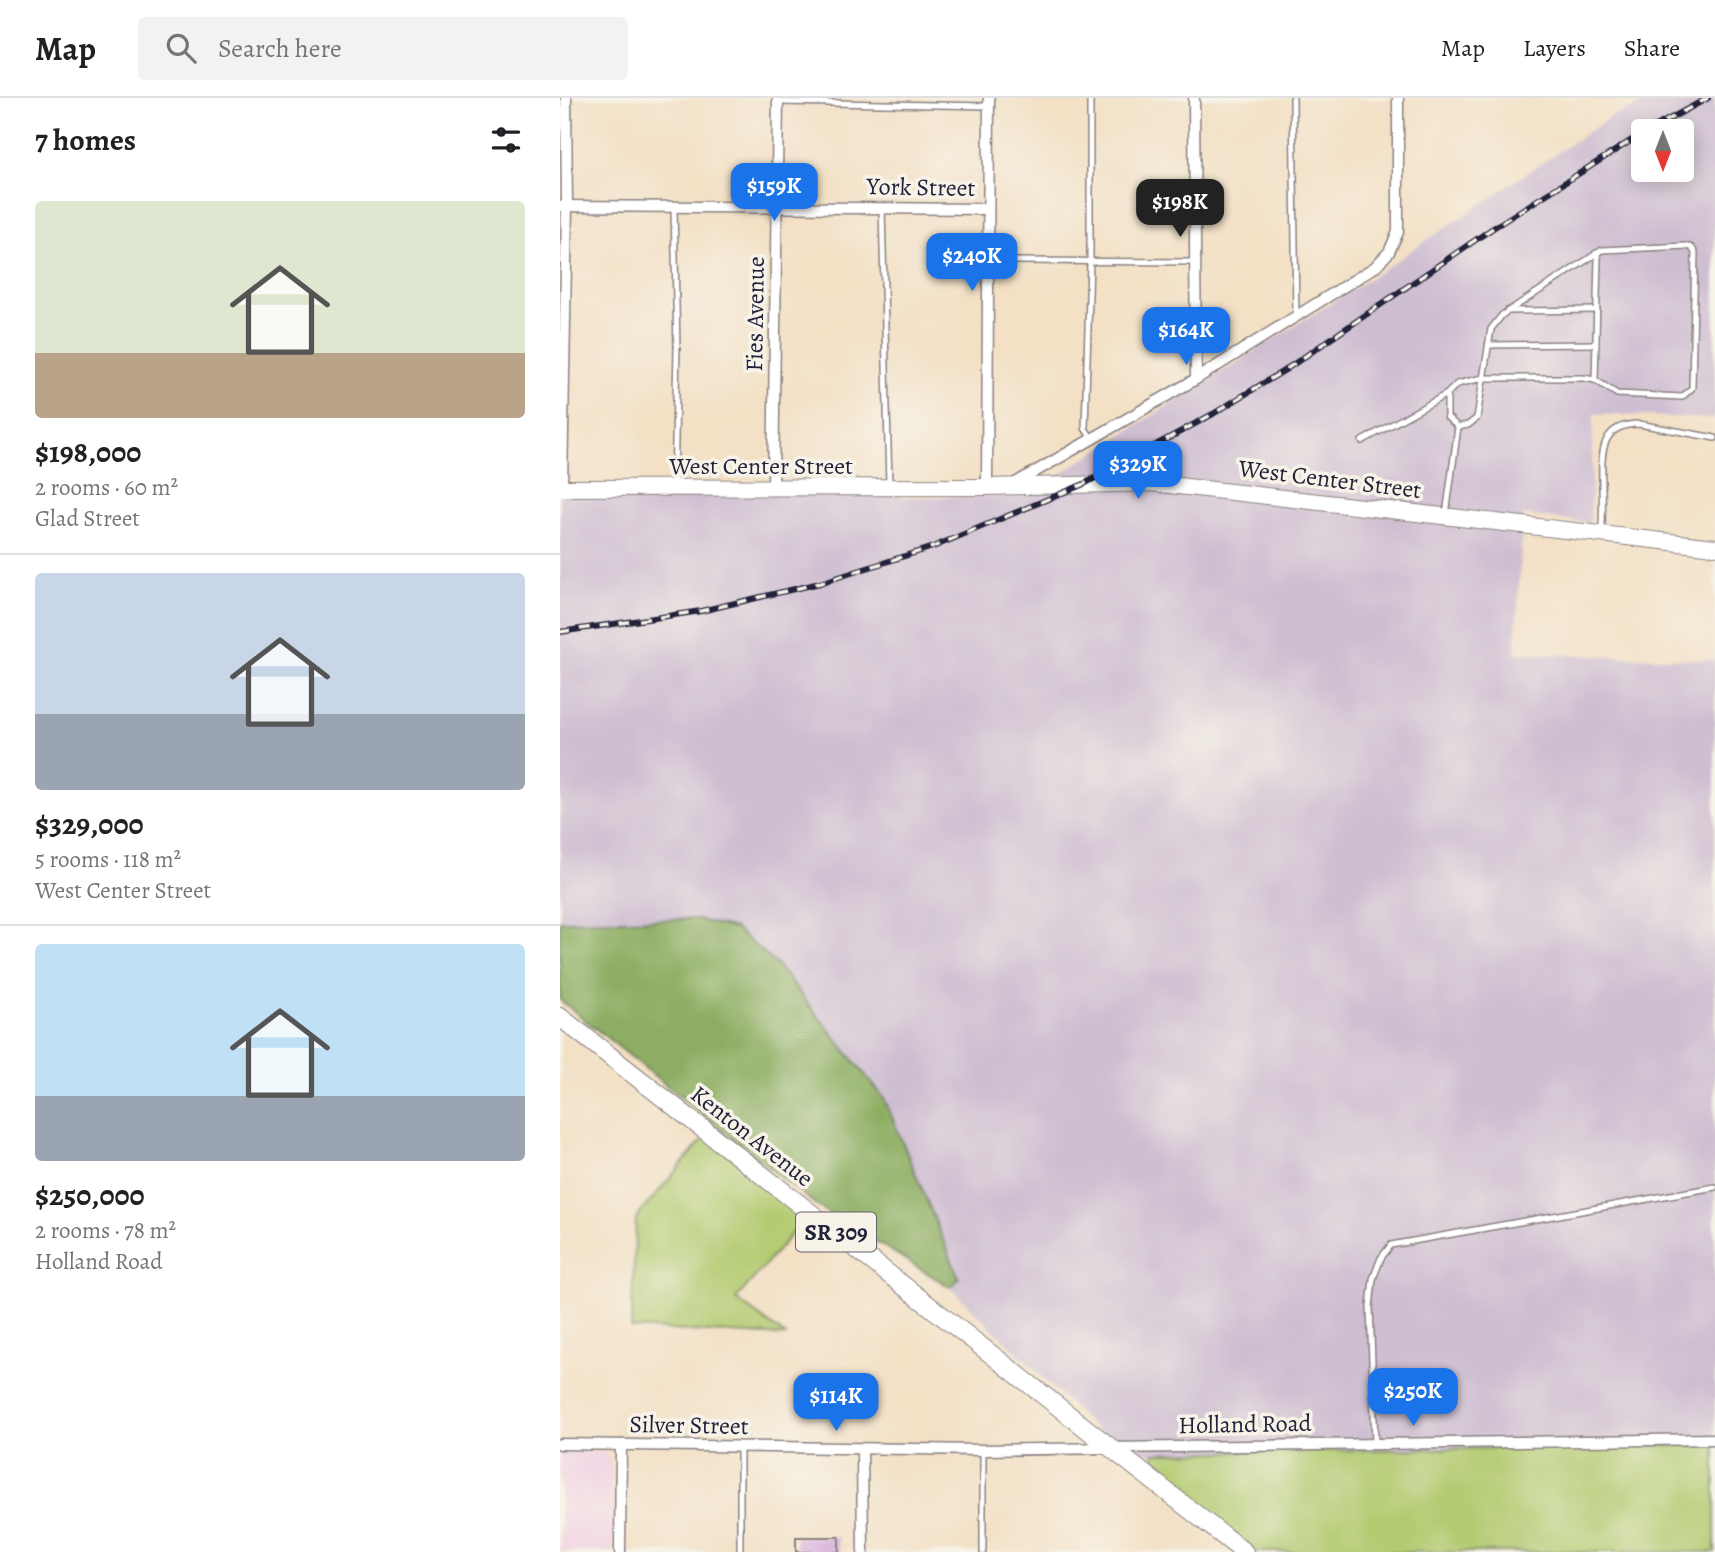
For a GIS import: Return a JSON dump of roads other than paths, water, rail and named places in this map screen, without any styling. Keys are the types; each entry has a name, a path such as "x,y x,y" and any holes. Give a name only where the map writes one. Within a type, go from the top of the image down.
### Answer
{"main road":[{"name":"West Center Street","path":"561,488 773,489 1152,483 1715,547"},
{"name":"Kenton Avenue","path":"560,1017 1112,1449"},
{"name":"SR 309","path":"1112,1449 1244,1552"}],"street":[{"path":"561,488 563,123 566,98"},
{"path":"1194,98 1196,379"},
{"path":"1009,487 1196,379 1375,267 1389,252 1398,232 1398,98"},
{"name":"Fies Avenue","path":"773,489 778,100"},
{"path":"987,487 989,102"},
{"name":"York Street","path":"564,206 988,209"},
{"name":"Holland Road","path":"1112,1449 1715,1439"},
{"name":"Silver Street","path":"560,1444 862,1449 1112,1449"},
{"path":"621,1445 621,1552"},
{"path":"862,1449 863,1552"}],"lane":[{"path":"1090,98 1090,262 1085,429 1093,439"},
{"path":"1293,98 1296,317"},
{"path":"778,100 989,102"},
{"path":"674,206 677,349 674,489"},
{"path":"882,208 890,488"},
{"path":"1362,441 1447,394 1457,384 1483,378 1595,380 1617,394 1682,397 1688,394 1692,388 1695,253 1692,248 1607,248 1507,311 1491,329 1488,345 1483,378 1477,418 1468,425 1458,427"},
{"path":"1595,380 1596,253"},
{"path":"988,261 1196,262"},
{"path":"1507,311 1597,310"},
{"path":"1488,345 1596,344"},
{"path":"1447,394 1447,417 1458,427"},
{"path":"1602,534 1602,460 1607,438 1613,431 1628,425 1639,425 1715,438"},
{"path":"1446,515 1458,427"},
{"path":"1375,1444 1370,1307 1373,1279 1381,1258 1391,1245 1715,1187"},
{"path":"740,1447 740,1552"},
{"path":"983,1450 983,1552"}],"railway":[{"path":"1669,119 1708,98"},
{"path":"560,632 701,611 820,583 933,547 1084,484 1213,414 1285,370 1493,228 1631,141"}]}
